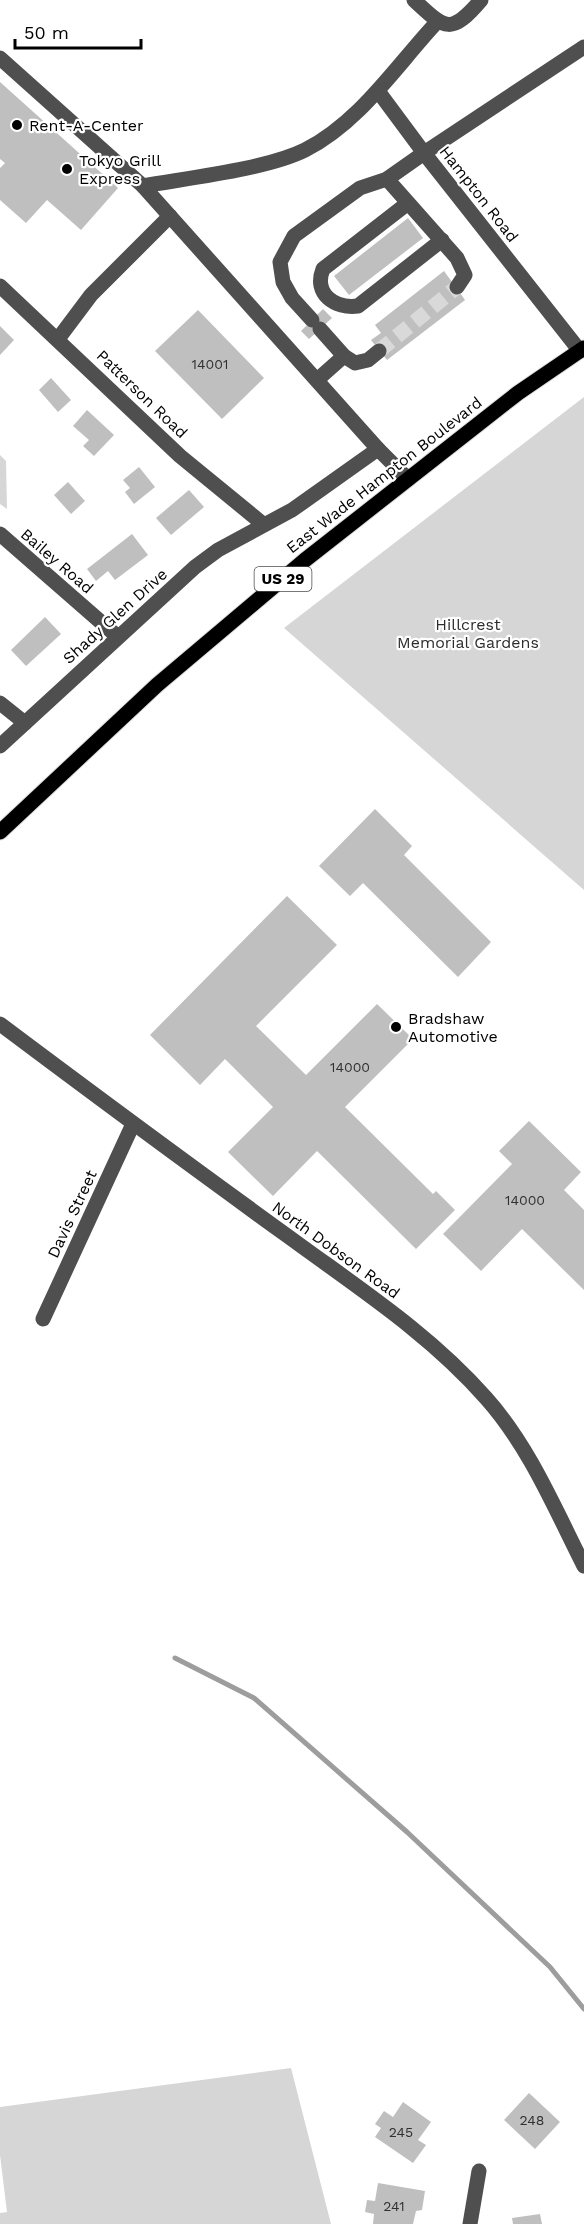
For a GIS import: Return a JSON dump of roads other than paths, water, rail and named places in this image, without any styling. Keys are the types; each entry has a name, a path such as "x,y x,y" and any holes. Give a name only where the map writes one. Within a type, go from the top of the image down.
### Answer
{"main road":[{"name":"East Wade Hampton Boulevard","path":"0,832 157,685 305,560 518,393 582,349"}],"street":[{"path":"414,0 437,22 456,25 466,19 481,0"},
{"path":"144,186 271,161 304,150 331,133 378,91 400,61 437,22"},
{"name":"Hampton Road","path":"582,349 424,153 584,47"},
{"path":"0,58 144,186 378,449 408,478"},
{"path":"378,91 424,153 387,179 360,188 313,221 294,236 280,262 283,282 292,298 344,356 360,363 379,351"},
{"path":"387,179 442,240 464,269 465,275 457,287"},
{"path":"408,203 323,269 320,277 327,297 341,306 358,306 442,240"},
{"path":"58,339 91,295 170,216"},
{"name":"Patterson Road","path":"0,286 180,456 263,524"},
{"path":"317,380 344,356"},
{"name":"Shady Glen Drive","path":"0,746 195,567 263,524 292,510 378,449"},
{"name":"Bailey Road","path":"0,534 118,637"},
{"path":"0,703 25,723"},
{"name":"North Dobson Road","path":"0,1024 132,1124 418,1333 454,1364 486,1398 513,1434 537,1473 584,1566"},
{"name":"Davis Street","path":"43,1319 132,1124"},
{"path":"470,2224 479,2170"}],"waterway":[{"path":"175,1658 254,1698 407,1832 550,1967 584,2009"}],"tunnel":[{"path":"379,351 457,287"}],"place":[{"name":"Rent-A-Center","path":"17,125"},
{"name":"Tokyo Grill Express","path":"67,169"},
{"name":"Bradshaw Automotive","path":"396,1027"}],"park label":[{"name":"Hillcrest Memorial Gardens","path":"468,633"}]}
